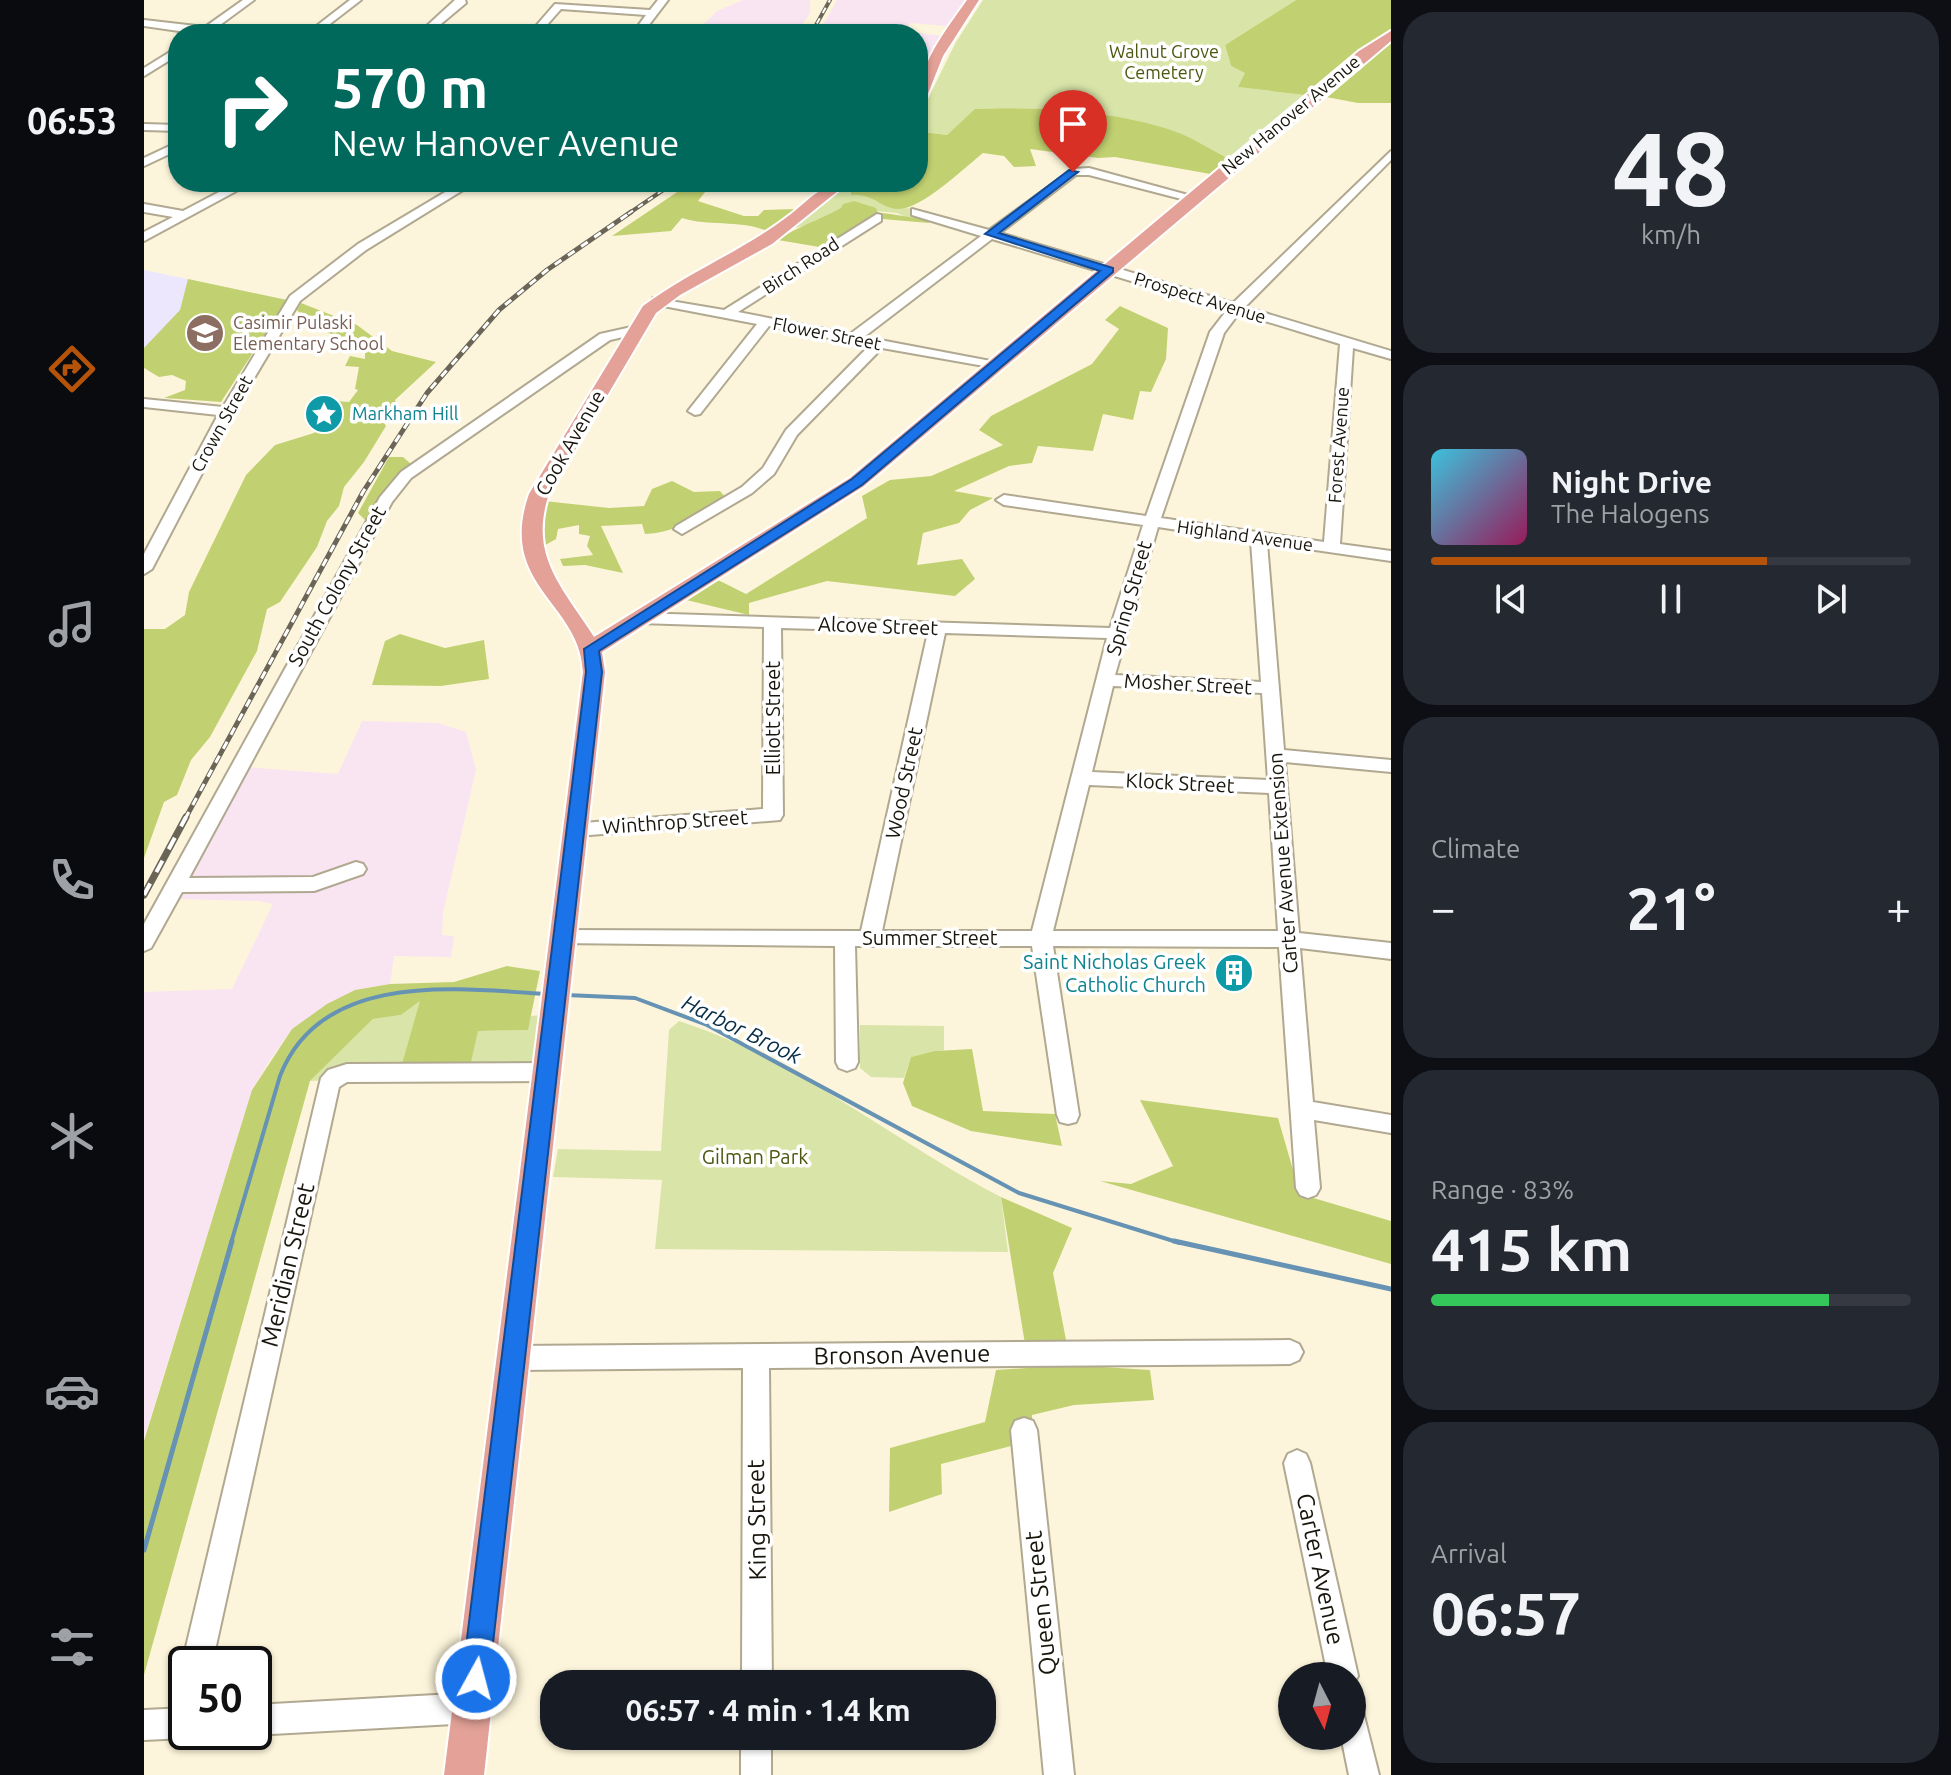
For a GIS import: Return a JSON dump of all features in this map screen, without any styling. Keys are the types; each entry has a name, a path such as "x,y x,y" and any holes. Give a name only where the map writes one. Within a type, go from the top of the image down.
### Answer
{"main road":[{"path":"928,76 936,56 973,0"},
{"name":"New Hanover Avenue","path":"591,649 857,482 1391,35"},
{"path":"658,301 766,241 829,192"},
{"name":"Cook Avenue","path":"591,649 539,566 531,549 530,521 539,494 636,330 658,301"},
{"path":"464,1775 577,829 594,672 591,649"}],"street":[{"path":"215,24 249,0"},
{"path":"324,24 356,0"},
{"path":"434,24 461,0"},
{"path":"644,24 663,0"},
{"path":"543,24 558,6 652,13"},
{"path":"144,23 168,27"},
{"path":"144,73 168,57"},
{"path":"144,127 168,128"},
{"path":"144,163 168,150"},
{"name":"Spring Street","path":"1068,1115 1041,938 1117,633 1151,523 1212,344 1235,309 1391,154"},
{"path":"852,339 1079,170 1193,198"},
{"path":"144,237 228,192"},
{"name":"Crown Street","path":"144,569 227,412 295,299 362,247 453,192"},
{"path":"144,208 185,215"},
{"name":"Prospect Avenue","path":"916,212 1391,355"},
{"name":"Birch Road","path":"725,315 877,218"},
{"name":"Flower Street","path":"658,301 996,366"},
{"path":"695,411 766,322"},
{"name":"South Colony Street","path":"144,943 372,521 394,488 423,463 605,337 636,330"},
{"name":"Forest Avenue","path":"1332,548 1347,343"},
{"path":"682,529 712,513 766,473 791,433 878,344"},
{"path":"144,403 227,412"},
{"name":"Highland Avenue","path":"1004,500 1391,556"},
{"name":"Carter Avenue Extension","path":"1259,538 1308,1188"},
{"name":"Alcove Street","path":"639,618 1117,633"},
{"name":"Elliott Street","path":"772,622 773,815"},
{"name":"Wood Street","path":"870,937 937,629"},
{"name":"Mosher Street","path":"1106,680 1270,688"},
{"path":"1276,755 1391,766"},
{"name":"Klock Street","path":"1082,778 1278,787"},
{"name":"Winthrop Street","path":"577,829 773,815"},
{"path":"175,885 314,884 356,869"},
{"path":"845,937 847,1062"},
{"name":"Summer Street","path":"564,938 1288,939 1391,951"},
{"name":"Meridian Street","path":"201,1646 329,1084 336,1076 347,1073 548,1072"},
{"path":"1302,1109 1391,1124"},
{"name":"Bronson Avenue","path":"514,1358 1290,1352"},
{"name":"King Street","path":"756,1357 757,1670"},
{"name":"Queen Street","path":"1024,1430 1059,1775"},
{"name":"Carter Avenue","path":"1297,1463 1340,1662"},
{"path":"272,1719 472,1708"},
{"path":"144,1725 168,1722"},
{"path":"756,1750 756,1775"},
{"path":"1359,1750 1364,1775"}],"shaded area":[{"path":"743,0 810,0 810,13 803,24 703,24 717,11"},
{"path":"837,0 965,0 947,26 910,23 824,24"},
{"path":"928,34 942,36 928,65"},
{"name":"Casimir Pulaski Elementary School","path":"144,270 287,300 144,366"},
{"path":"362,721 438,723 466,732 476,770 443,913 442,935 454,936 451,957 394,956 390,984 355,990 292,1029 268,1063 252,1090 144,1439 144,992 232,989 273,904 174,899 245,767 338,774"}],"green space":[{"name":"Walnut Grove Cemetery","path":"983,0 1296,0 1225,45 1231,66 1246,73 1239,87 1304,95 1229,158 1190,138 1161,128 1082,112 1027,108 976,109 947,135 928,132 928,99 956,42"},
{"path":"1296,0 1391,0 1391,29 1304,95 1238,87 1245,73 1231,66 1225,45"},
{"path":"1391,39 1391,103 1358,103 1321,96"},
{"path":"1026,108 1081,112 1161,127 1234,158 1216,175 1115,157 1098,158 1030,149 1036,166 1014,167 1004,156 983,153 930,196 907,207 892,208 864,196 851,195 851,192 928,192 928,133 947,135 975,109"},
{"path":"677,192 705,192 698,201 744,216 758,216 764,210 795,209 769,232 748,226 682,218 671,231 612,236"},
{"path":"835,192 858,192 893,208 920,210 915,211 914,216 939,223 909,219 897,213 842,208 810,225 795,228"},
{"path":"854,201 876,208 878,213 927,219 929,223 871,218 825,248 778,240 841,208 843,204"},
{"name":"Casimir Pulaski Elementary School","path":"188,279 287,300 221,402 164,398 185,390 186,381 172,375 159,377 144,368 144,348 180,310"},
{"path":"301,303 357,325 392,351 436,362 395,400 398,408 381,418 386,426 344,487 339,506 327,521 317,547 280,602 267,609 257,651 210,737 191,760 177,795 164,802 144,858 144,629 165,629 185,615 189,592 246,475 275,445 314,433 329,412 316,409 325,400 349,402 358,390 355,389 359,367 345,366 350,356 365,359 365,345 311,323 297,310"},
{"path":"1120,306 1168,328 1166,359 1151,392 1140,391 1133,420 1103,414 1093,451 1038,446 1032,463 1009,466 954,491 993,498 970,510 959,523 923,533 917,565 962,559 975,579 955,596 827,581 749,603 749,615 682,599 716,579 746,594 867,518 862,496 890,480 931,476 1003,445 979,430 991,416 1092,364 1119,329 1105,320"},
{"path":"389,457 403,457 411,464 397,477 366,521 358,513"},
{"path":"672,481 694,492 720,491 727,499 688,522 656,533 645,534 642,524 601,526 623,573 585,565 563,566 560,559 593,555 587,546 590,536 579,534 579,525 558,529 556,539 542,547 544,501 609,508 644,506 652,489"},
{"path":"400,634 445,648 484,640 489,679 441,686 372,685 385,641"},
{"path":"507,966 540,971 528,1030 478,1031 471,1062 402,1064 420,1001 401,1015 373,1019 310,1081 144,1675 144,1441 252,1090 292,1029 327,1004 355,990 390,984 454,982"},
{"path":"421,1000 403,1064 478,1031 527,1030 531,1016 541,1015 533,1072 310,1081 373,1019 401,1015"},
{"name":"Gilman Park","path":"679,1021 764,1057 1001,1197 1008,1252 655,1249 662,1180 553,1177 558,1149 661,1151 669,1030"},
{"path":"860,1025 944,1026 944,1050 911,1057 904,1078 871,1077 860,1068"},
{"path":"972,1049 983,1111 1055,1114 1062,1146 971,1131 912,1106 903,1083 911,1057 935,1051"},
{"path":"1140,1100 1278,1118 1300,1194 1391,1221 1391,1264 1100,1181 1131,1184 1173,1166"},
{"path":"1001,1197 1072,1228 1053,1273 1067,1345 1025,1344"},
{"path":"1070,1365 1150,1370 1154,1400 1074,1405 1032,1415 1032,1427 1015,1445 941,1464 942,1494 889,1512 890,1448 985,1422 996,1370"}],"waterway":[{"name":"Harbor Brook","path":"231,1243 280,1076 299,1042 326,1018 358,1002 394,993 471,990 545,994"},
{"name":"Harbor Brook","path":"566,995 635,998 707,1025 1019,1193 1180,1243"},
{"name":"Harbor Brook","path":"144,1550 232,1241"},
{"name":"Harbor Brook","path":"1174,1241 1391,1289"}],"railway":[{"path":"817,24 830,0"},
{"path":"628,214 660,192"},
{"path":"185,819 363,492 427,393 499,310 547,270 631,212"},
{"path":"144,895 186,817"}],"place":[{"name":"Casimir Pulaski Elementary School","path":"205,333"},
{"name":"Markham Hill","path":"324,414"},
{"name":"Saint Nicholas Greek Catholic Church","path":"1234,973"}],"route":[{"path":"476,1679 577,829 594,672 591,649 857,482 1109,270 991,234 1073,172"}]}
